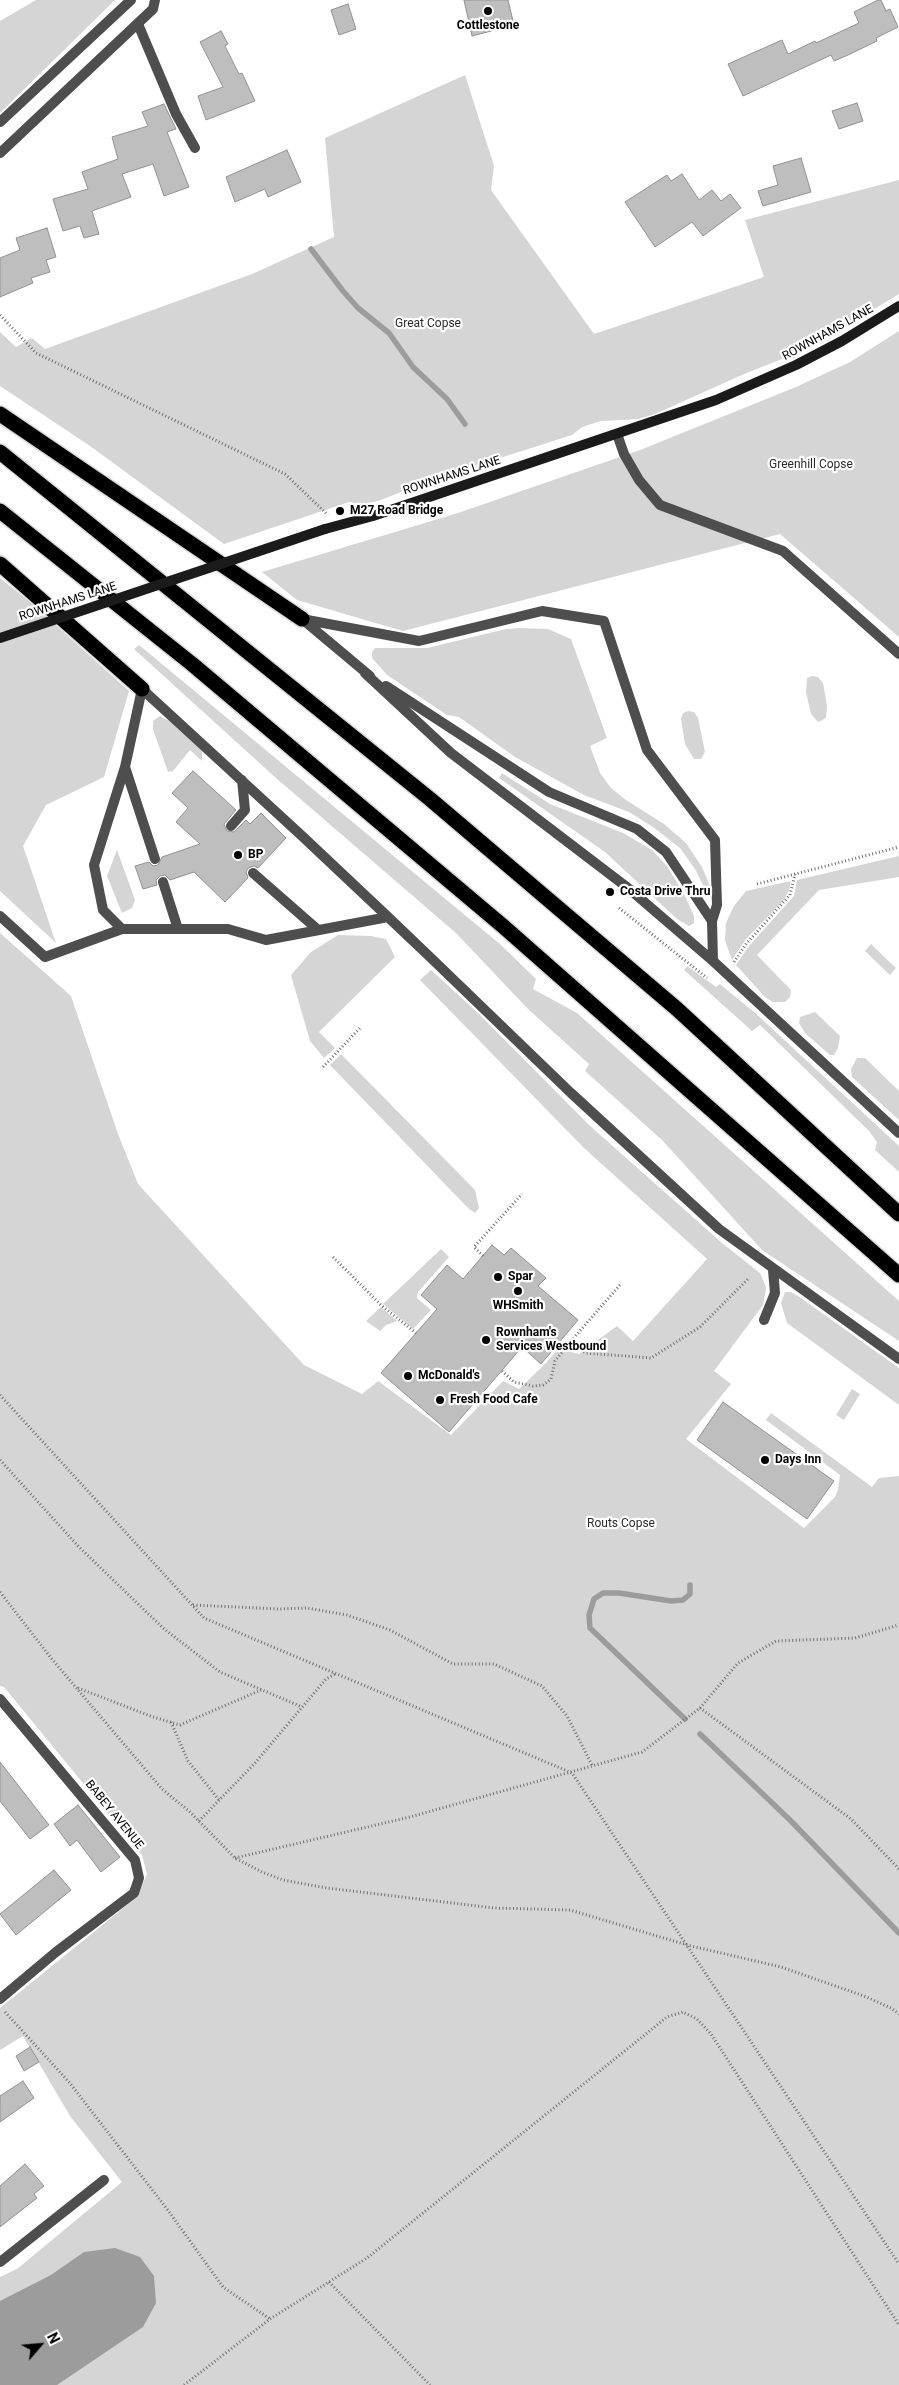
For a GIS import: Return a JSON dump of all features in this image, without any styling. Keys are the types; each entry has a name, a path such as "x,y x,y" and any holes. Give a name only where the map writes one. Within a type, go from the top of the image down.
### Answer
{"highway":[{"path":"0,414 302,619"},
{"path":"0,452 460,825 677,1009 899,1214"},
{"path":"0,511 192,664 504,927 899,1275"},
{"path":"0,564 142,690"}],"street":[{"path":"0,122 132,0"},
{"path":"0,153 138,24 153,9 156,0"},
{"path":"138,24 176,114 194,148"},
{"name":"ROWNHAMS LANE","path":"0,638 666,418 753,386 842,341 899,306"},
{"path":"617,434 624,454 639,480 660,505 784,551 899,654"},
{"path":"302,619 419,641 542,611 604,621 647,750 715,840 716,905 712,921 713,961"},
{"path":"302,619 365,673 451,753 628,888 713,961 899,1133"},
{"path":"365,673 549,792 637,829 666,852 712,921"},
{"path":"122,929 103,910 94,865 125,766 142,690 242,780 621,1140 719,1229 773,1270 899,1359"},
{"path":"125,766 155,859"},
{"path":"230,826 245,810 242,780"},
{"path":"253,874 317,929"},
{"path":"163,882 178,929"},
{"path":"0,916 45,957 122,929 228,929 266,940 317,929 388,918"},
{"path":"764,1320 775,1293 773,1270"},
{"name":"BABEY AVENUE","path":"0,1699 135,1860 139,1878 134,1893 56,1952 0,1999"},
{"path":"0,2262 104,2180"}],"path":[{"path":"0,315 36,353 285,474 329,516 330,528"},
{"path":"758,884 899,847"},
{"path":"733,964 746,944 790,895 795,874"},
{"path":"619,908 708,979"},
{"path":"322,1067 362,1027"},
{"path":"483,1256 474,1247 522,1194"},
{"path":"333,1257 382,1306 416,1333"},
{"path":"570,1341 585,1353 651,1358 700,1327 749,1278"},
{"path":"502,1371 514,1382 533,1386 543,1385 551,1379 555,1361 570,1341 620,1285"},
{"path":"0,1395 204,1618 572,1773 899,2264"},
{"path":"0,1460 79,1547 163,1628 220,1672 302,1707"},
{"path":"0,1592 51,1658 162,1789 235,1858 262,1872 283,1880 327,1888 494,1908 570,1910 687,1945 780,1967 864,1996 891,2008 899,2014"},
{"path":"192,1605 279,1609 307,1608 347,1615 390,1630 454,1664 494,1664 542,1686 567,1716 593,1766"},
{"path":"235,1858 410,1817 642,1752 700,1708 738,1663 776,1641 855,1638 899,1625"},
{"path":"198,1821 255,1763 326,1679 336,1673"},
{"path":"77,1687 180,1725 261,1690"},
{"path":"700,1708 851,1819 899,1869"},
{"path":"170,1722 188,1761 219,1800"},
{"path":"0,2006 69,2082 167,2209 223,2286 270,2319"},
{"path":"184,2385 270,2319 367,2258 667,2017 683,2012 697,2019 711,2034 899,2325"},
{"path":"329,2282 430,2385"}],"green space":[{"path":"36,0 115,0 0,113 0,21"},
{"name":"Great Copse","path":"465,75 494,166 491,190 594,334 764,277 745,220 899,180 899,294 810,348 744,374 655,414 639,419 601,421 582,427 572,435 431,480 381,500 362,505 349,502 224,544 90,446 0,386 0,332 16,347 32,338 45,349 252,274 334,237 325,138"},
{"name":"Greenhill Copse","path":"899,331 899,637 780,534 403,631 297,600 262,572 458,513 640,450 796,387 850,362"},
{"path":"0,578 30,602 129,691 104,777 46,805 23,846 56,943 0,891"},
{"path":"506,629 548,629 571,639 607,738 590,746 600,773 611,788 664,824 686,843 702,867 713,893 707,893 695,869 680,848 653,827 629,812 584,795 515,757 459,717 447,715 387,675 372,658 372,652 375,648 427,648"},
{"path":"139,645 501,945 536,979 533,989 577,1013 899,1301 899,1341 762,1250 662,1140 585,1071 589,1064 528,1009 456,933 276,778 134,649"},
{"path":"812,676 818,677 823,683 827,706 826,718 818,722 811,714 806,692 807,678"},
{"path":"688,711 694,712 698,718 705,752 701,759 694,759 685,744 681,719 683,713"},
{"path":"160,716 169,721 202,751 202,761 190,750 173,771 168,772 153,729 153,721"},
{"path":"502,773 550,804 623,833 652,850 667,866 684,894 694,916 694,923 689,926 677,919 605,852 499,778"},
{"path":"117,850 135,900 132,908 122,913 107,876"},
{"path":"899,856 899,877 819,890 757,955 791,990 790,997 785,1002 773,1002 766,998 736,965 749,946 794,896 797,880"},
{"path":"791,881 789,891 783,901 746,939 732,960 725,940 726,923 734,906 746,891"},
{"name":"Routs Copse","path":"0,933 71,996 118,1134 138,1184 304,1365 362,1394 378,1381 451,1435 503,1381 519,1389 559,1348 579,1354 617,1326 633,1341 707,1259 584,1148 420,980 431,970 480,1015 589,1125 722,1243 760,1273 766,1288 763,1305 714,1371 731,1384 686,1439 804,1528 835,1497 840,1475 766,1420 771,1413 872,1487 879,1478 899,1476 899,2385 0,2385 0,2277 17,2269 122,2182 70,2116 23,2036 0,2050 0,2008 137,1897 147,1874 142,1855 4,1687 0,1686"},
{"path":"338,935 371,936 386,939 395,957 319,1032 335,1048 324,1058 310,1041 291,975 311,952"},
{"path":"871,944 896,968 890,975 865,951"},
{"path":"687,966 716,987 720,984 754,1012 899,1146 899,1172 875,1150 877,1142 869,1131 760,1025 752,1031 684,970"},
{"path":"815,1012 840,1036 838,1048 834,1055 830,1055 805,1033 799,1023 800,1017"},
{"path":"341,1054 475,1190 479,1208 475,1213 330,1065"},
{"path":"857,1058 865,1058 899,1091 899,1120 852,1077 851,1069"},
{"path":"441,1249 449,1257 418,1292 417,1298 431,1310 413,1329 383,1304"},
{"path":"785,1292 791,1292 801,1298 899,1368 899,1405 787,1323 781,1303"},
{"path":"381,1307 397,1321 386,1325 380,1331 366,1321"},
{"path":"852,1389 860,1394 844,1420 836,1415"}],"shaded area":[{"path":"115,2248 140,2257 154,2276 156,2303 143,2327 57,2385 0,2385 0,2301 51,2275 84,2252"}],"building":[{"name":"Cottlestone","path":"464,0 508,0 513,21 498,24 499,29 472,36"},
{"path":"881,0 886,11 890,9 898,27 876,38 877,41 848,55 834,61 831,55 743,96 728,64 782,40 788,54 815,41 816,43 859,23 854,12"},
{"path":"348,4 356,29 339,35 331,10"},
{"path":"221,31 228,44 225,46 239,74 242,73 255,101 206,120 198,96 223,87 200,42"},
{"path":"857,103 863,121 839,129 832,111"},
{"path":"164,104 176,129 167,132 189,187 164,196 153,164 122,174 131,197 92,211 99,234 84,238 80,226 63,231 53,199 88,189 82,172 118,159 112,137 148,126 142,112"},
{"path":"287,150 301,182 268,197 265,189 235,202 226,177"},
{"path":"801,158 811,192 763,206 758,191 778,185 773,166"},
{"path":"682,174 699,200 712,190 721,201 730,194 741,208 703,236 692,222 655,247 625,202 667,175 671,181"},
{"path":"47,228 56,257 46,260 50,272 31,278 33,283 0,297 0,258 20,250 16,238"},
{"path":"193,771 236,810 224,824 227,831 234,832 246,820 250,824 261,813 286,838 258,868 254,866 248,868 246,872 248,878 225,902 194,872 170,880 165,875 160,876 156,880 157,885 143,889 135,866 149,862 153,866 158,865 162,857 200,844 176,822 188,808 172,793"},
{"name":"Rownham's Services Westbound","path":"492,1245 504,1255 511,1248 546,1278 538,1286 578,1320 541,1364 522,1347 449,1432 381,1373 437,1309 421,1295 447,1265 463,1279"},
{"name":"Days Inn","path":"723,1402 834,1481 807,1519 697,1440"},
{"path":"0,1762 49,1825 30,1839 0,1801"},
{"path":"78,1805 120,1857 101,1872 77,1840 70,1846 54,1824"},
{"path":"54,1870 71,1890 16,1935 0,1914"},
{"path":"30,2047 39,2062 24,2071 16,2056"},
{"path":"23,2081 34,2098 0,2122 0,2096"},
{"path":"25,2164 44,2186 34,2194 37,2198 0,2227 0,2186"}],"waterway":[{"path":"311,249 343,291 358,308 389,333 413,367 447,399 465,424"},
{"path":"685,1719 590,1628 589,1615 594,1599 603,1593 619,1593 671,1601 683,1600 690,1594 690,1585"},
{"path":"700,1734 791,1821 899,1933"}],"place":[{"name":"Cottlestone","path":"488,11"},
{"name":"M27 Road Bridge","path":"340,511"},
{"name":"BP","path":"238,855"},
{"name":"Costa Drive Thru","path":"610,892"},
{"name":"Spar","path":"498,1277"},
{"name":"WHSmith","path":"518,1291"},
{"name":"Rownham's Services Westbound","path":"486,1340"},
{"name":"McDonald's","path":"408,1376"},
{"name":"Fresh Food Cafe","path":"440,1400"},
{"name":"Days Inn","path":"765,1460"}]}
